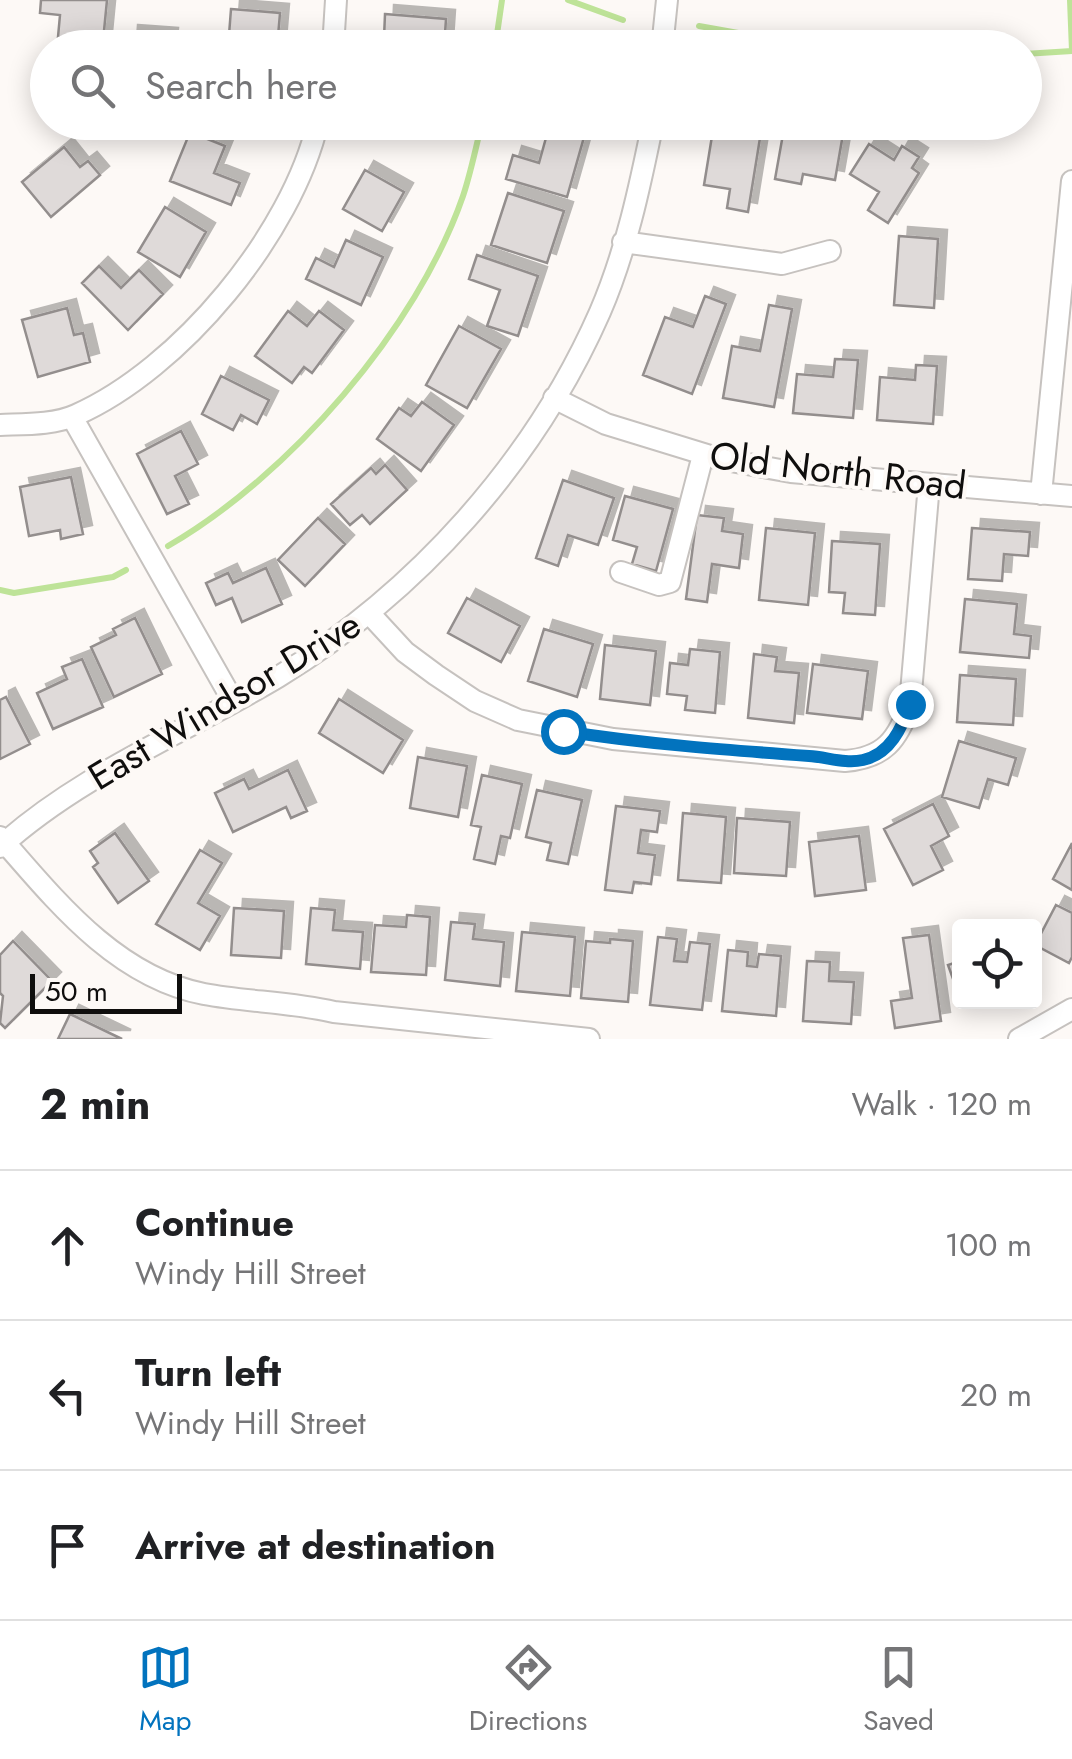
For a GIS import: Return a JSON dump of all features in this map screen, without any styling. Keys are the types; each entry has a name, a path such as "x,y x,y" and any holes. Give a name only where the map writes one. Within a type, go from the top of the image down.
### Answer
{"street":[{"path":"334,30 336,0"},
{"path":"664,30 666,0"},
{"path":"0,425 72,417 143,374 212,310 254,259 292,193 311,140"},
{"name":"East Windsor Drive","path":"2,842 88,782 320,650 369,613 442,547 485,497 554,398 600,312 638,198 649,140"},
{"path":"1041,494 1072,181"},
{"path":"623,242 782,264 830,250"},
{"name":"Old North Road","path":"554,398 606,424 703,454 790,472 1072,496"},
{"path":"72,417 233,701"},
{"path":"622,572 659,585 670,582 703,454"},
{"path":"369,613 405,652 436,675 475,701 518,720 613,739 866,760 890,744 902,730 910,704 929,484"},
{"path":"2,842 90,934 136,969 169,983 202,994 472,1033 589,1039"},
{"path":"1019,1039 1072,1008"}],"building":[{"path":"41,0 107,0 104,30 59,30 60,15 40,13"},
{"path":"231,9 280,13 279,30 229,30"},
{"path":"385,14 446,19 445,30 384,30"},
{"path":"187,140 210,140 225,146 214,173 240,183 231,205 170,181"},
{"path":"545,140 583,140 567,197 506,179 513,155 539,163"},
{"path":"711,140 760,140 748,212 727,208 730,189 704,185"},
{"path":"782,140 842,140 835,180 803,174 801,184 775,179"},
{"path":"869,144 894,160 902,146 919,157 912,168 919,173 888,223 868,210 879,192 850,174"},
{"path":"64,147 80,167 88,161 100,175 51,217 22,182"},
{"path":"365,170 404,192 382,231 343,209"},
{"path":"508,193 564,211 547,263 491,245"},
{"path":"165,207 206,232 180,277 138,252"},
{"path":"899,236 938,239 934,308 894,305"},
{"path":"346,240 383,257 361,305 306,279 316,258 334,267"},
{"path":"477,255 538,276 518,336 487,326 500,290 469,279"},
{"path":"99,266 121,288 139,270 163,294 128,330 82,283"},
{"path":"705,296 726,304 692,394 643,375 665,317 693,327"},
{"path":"769,305 792,309 774,407 723,398 732,346 760,351"},
{"path":"67,308 74,335 83,333 90,362 38,377 22,320"},
{"path":"288,311 307,326 319,311 344,330 312,373 304,367 292,383 255,356"},
{"path":"459,326 501,349 467,408 426,385"},
{"path":"835,359 858,360 853,418 793,413 797,374 833,377"},
{"path":"916,365 937,366 933,424 877,420 880,377 915,380"},
{"path":"221,376 269,400 257,424 241,415 233,430 202,414"},
{"path":"422,402 454,425 421,471 377,439 399,408 411,416"},
{"path":"181,431 198,464 175,476 189,504 167,514 137,454"},
{"path":"385,465 407,490 370,524 362,515 350,525 331,504 371,468 376,474"},
{"path":"71,477 83,534 61,539 60,530 29,536 20,487"},
{"path":"563,480 614,498 598,545 568,535 558,566 536,558"},
{"path":"625,496 673,509 656,571 632,564 637,547 613,540"},
{"path":"697,515 724,518 722,531 743,534 739,568 712,564 707,602 686,599"},
{"path":"318,518 345,544 305,586 278,560"},
{"path":"766,528 815,533 808,605 759,600"},
{"path":"972,528 1030,532 1028,556 1004,554 1002,581 968,579"},
{"path":"832,541 880,544 875,615 843,613 845,593 829,592"},
{"path":"266,568 282,604 242,622 232,598 216,605 206,583 228,573 233,583"},
{"path":"467,598 520,626 501,662 448,633"},
{"path":"965,599 1017,604 1014,634 1031,636 1029,658 960,652"},
{"path":"135,618 162,674 114,697 91,647 116,635 113,629"},
{"path":"544,629 593,644 577,697 528,681"},
{"path":"605,645 656,651 650,705 600,699"},
{"path":"690,649 720,652 715,713 685,710 687,696 667,694 670,663 688,665"},
{"path":"754,654 777,657 775,671 799,673 794,723 748,718"},
{"path":"82,659 103,707 53,729 37,693 67,679 62,667"},
{"path":"813,664 868,671 862,719 807,713"},
{"path":"960,675 1016,679 1013,725 957,722"},
{"path":"6,697 30,744 0,759 0,700"},
{"path":"339,699 403,740 383,773 319,733"},
{"path":"959,741 1016,758 1008,785 988,779 979,808 942,797"},
{"path":"418,757 467,766 458,817 410,808"},
{"path":"288,770 307,811 291,818 286,807 233,832 215,793 244,779 249,789"},
{"path":"482,775 522,784 510,838 501,836 495,864 474,859 481,827 471,825"},
{"path":"537,790 582,800 568,864 547,860 551,843 526,837"},
{"path":"933,804 949,836 931,846 943,870 913,885 884,829"},
{"path":"616,806 660,811 657,832 641,830 638,853 655,855 651,884 634,882 632,893 605,890"},
{"path":"683,813 726,817 721,883 678,880"},
{"path":"737,818 790,822 786,876 734,873"},
{"path":"115,833 149,881 118,903 93,867 98,863 90,851"},
{"path":"859,836 866,890 815,896 809,842"},
{"path":"1072,843 1072,890 1053,879"},
{"path":"200,850 222,863 198,903 220,916 200,950 156,924"},
{"path":"1056,905 1072,913 1069,963 1042,949 1042,932"},
{"path":"234,908 284,911 281,958 231,955"},
{"path":"311,908 335,910 333,930 363,932 360,969 306,964"},
{"path":"407,915 430,917 426,975 371,972 375,925 406,927"},
{"path":"451,922 475,924 473,939 504,942 500,986 445,980"},
{"path":"522,932 575,937 570,996 516,991"},
{"path":"929,935 941,1021 895,1028 891,1001 912,998 903,938"},
{"path":"658,937 677,939 674,961 687,962 690,942 710,944 702,1010 650,1005"},
{"path":"610,939 633,941 628,1002 581,998 586,941 610,943"},
{"path":"13,941 52,981 5,1028 0,1023 0,955"},
{"path":"728,950 748,952 747,966 757,967 759,954 781,956 776,1016 722,1011"},
{"path":"807,961 830,962 829,981 854,982 851,1024 803,1021"},
{"path":"70,1014 122,1039 58,1039"}],"waterway":[{"path":"498,30 502,0"},
{"path":"568,0 623,20"},
{"path":"1070,0 1072,51"},
{"path":"699,26 721,30"},
{"path":"1042,53 1072,51"},
{"path":"168,546 214,516 302,440 381,347 415,297 442,246 463,196 478,140"},
{"path":"0,590 14,593 113,577 126,570"}],"route":[{"path":"563,731 738,752 866,760 890,744 902,730 910,704"}]}
